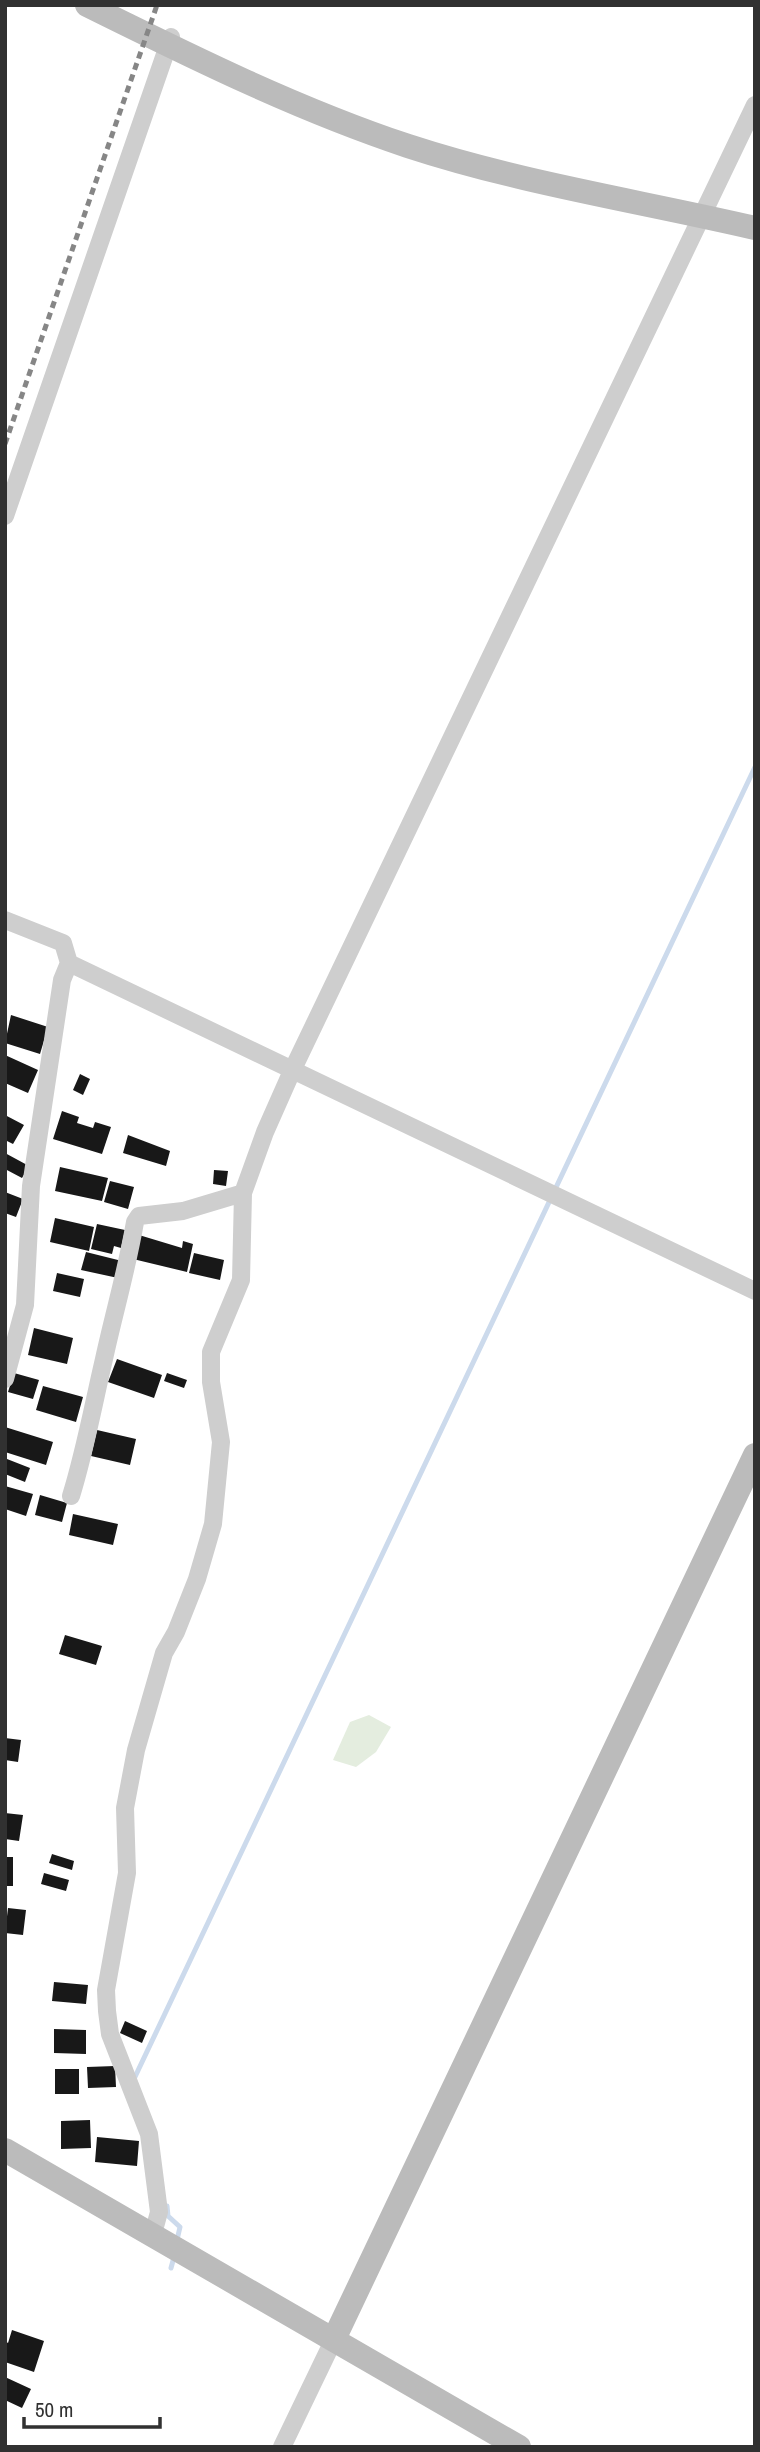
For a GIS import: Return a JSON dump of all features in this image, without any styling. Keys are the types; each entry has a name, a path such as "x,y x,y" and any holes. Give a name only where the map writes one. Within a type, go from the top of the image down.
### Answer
{"street":[{"path":"96,10 177,45 291,103 409,146 535,182 755,228"},
{"path":"5,516 177,45"},
{"path":"153,2234 159,2212 149,2134 110,2034 106,1990 127,1873 125,1808 130,1773 164,1653 176,1632 197,1579 213,1524 221,1442 211,1382 211,1352 240,1280 243,1193 265,1132 292,1071 755,105"},
{"path":"5,920 62,943 69,963 62,980 31,1186 25,1306 5,1379"},
{"path":"69,963 755,1291"},
{"path":"71,1496 86,1450 135,1222 139,1216 183,1211 243,1193"},
{"path":"282,2447 755,1455"},
{"path":"5,2150 519,2447"}],"shaded area":[{"path":"369,1715 391,1727 376,1752 356,1767 333,1760 350,1722"}],"building":[{"path":"11,1015 48,1027 40,1054 5,1043"},
{"path":"5,1055 38,1070 28,1093 5,1083"},
{"path":"80,1074 90,1079 83,1095 73,1090"},
{"path":"62,1111 79,1117 77,1123 93,1128 95,1122 111,1127 102,1154 53,1139"},
{"path":"5,1115 24,1125 13,1144 5,1140"},
{"path":"128,1135 170,1151 166,1166 123,1153"},
{"path":"5,1153 29,1166 22,1178 5,1169"},
{"path":"60,1167 108,1178 102,1201 55,1191"},
{"path":"214,1170 228,1171 226,1186 213,1184"},
{"path":"110,1181 134,1187 128,1209 104,1202"},
{"path":"5,1192 23,1199 16,1217 5,1213"},
{"path":"55,1218 94,1227 89,1251 50,1242"},
{"path":"97,1224 125,1230 121,1248 114,1246 112,1254 91,1249"},
{"path":"139,1235 182,1248 183,1241 193,1244 187,1272 133,1259"},
{"path":"86,1252 122,1261 118,1278 81,1270"},
{"path":"194,1253 224,1260 220,1280 189,1273"},
{"path":"57,1273 84,1279 80,1297 53,1291"},
{"path":"34,1328 73,1338 67,1364 28,1355"},
{"path":"117,1359 162,1375 154,1398 108,1382"},
{"path":"14,1373 39,1380 33,1399 8,1392"},
{"path":"167,1373 187,1380 184,1388 164,1381"},
{"path":"43,1386 83,1397 76,1422 36,1410"},
{"path":"5,1427 53,1442 46,1465 5,1452"},
{"path":"97,1430 136,1439 130,1465 91,1456"},
{"path":"7,1459 30,1468 25,1482 5,1474"},
{"path":"5,1486 33,1494 26,1516 5,1509"},
{"path":"40,1495 67,1503 62,1522 35,1515"},
{"path":"73,1514 118,1524 113,1545 69,1535"},
{"path":"65,1635 102,1646 96,1665 59,1654"},
{"path":"5,1738 21,1740 18,1762 5,1760"},
{"path":"5,1813 23,1815 19,1841 5,1839"},
{"path":"52,1854 74,1861 72,1870 49,1863"},
{"path":"5,1857 13,1857 13,1886 5,1886"},
{"path":"44,1873 69,1880 66,1891 41,1884"},
{"path":"8,1908 26,1910 23,1935 5,1933"},
{"path":"54,1982 88,1985 86,2004 52,2001"},
{"path":"125,2021 147,2031 142,2043 120,2033"},
{"path":"54,2029 86,2030 86,2054 54,2053"},
{"path":"115,2066 116,2087 88,2088 87,2067"},
{"path":"55,2069 79,2069 79,2094 55,2094"},
{"path":"90,2120 91,2148 61,2149 61,2121"},
{"path":"97,2137 139,2141 137,2166 95,2162"},
{"path":"12,2330 44,2341 34,2372 5,2362 5,2341 8,2343"},
{"path":"5,2377 31,2389 22,2408 5,2400"}],"waterway":[{"path":"134,2079 755,767"},
{"path":"167,2206 168,2216 180,2227 177,2240"},
{"path":"171,2268 174,2257"}],"railway":[{"path":"5,444 157,5"}]}
